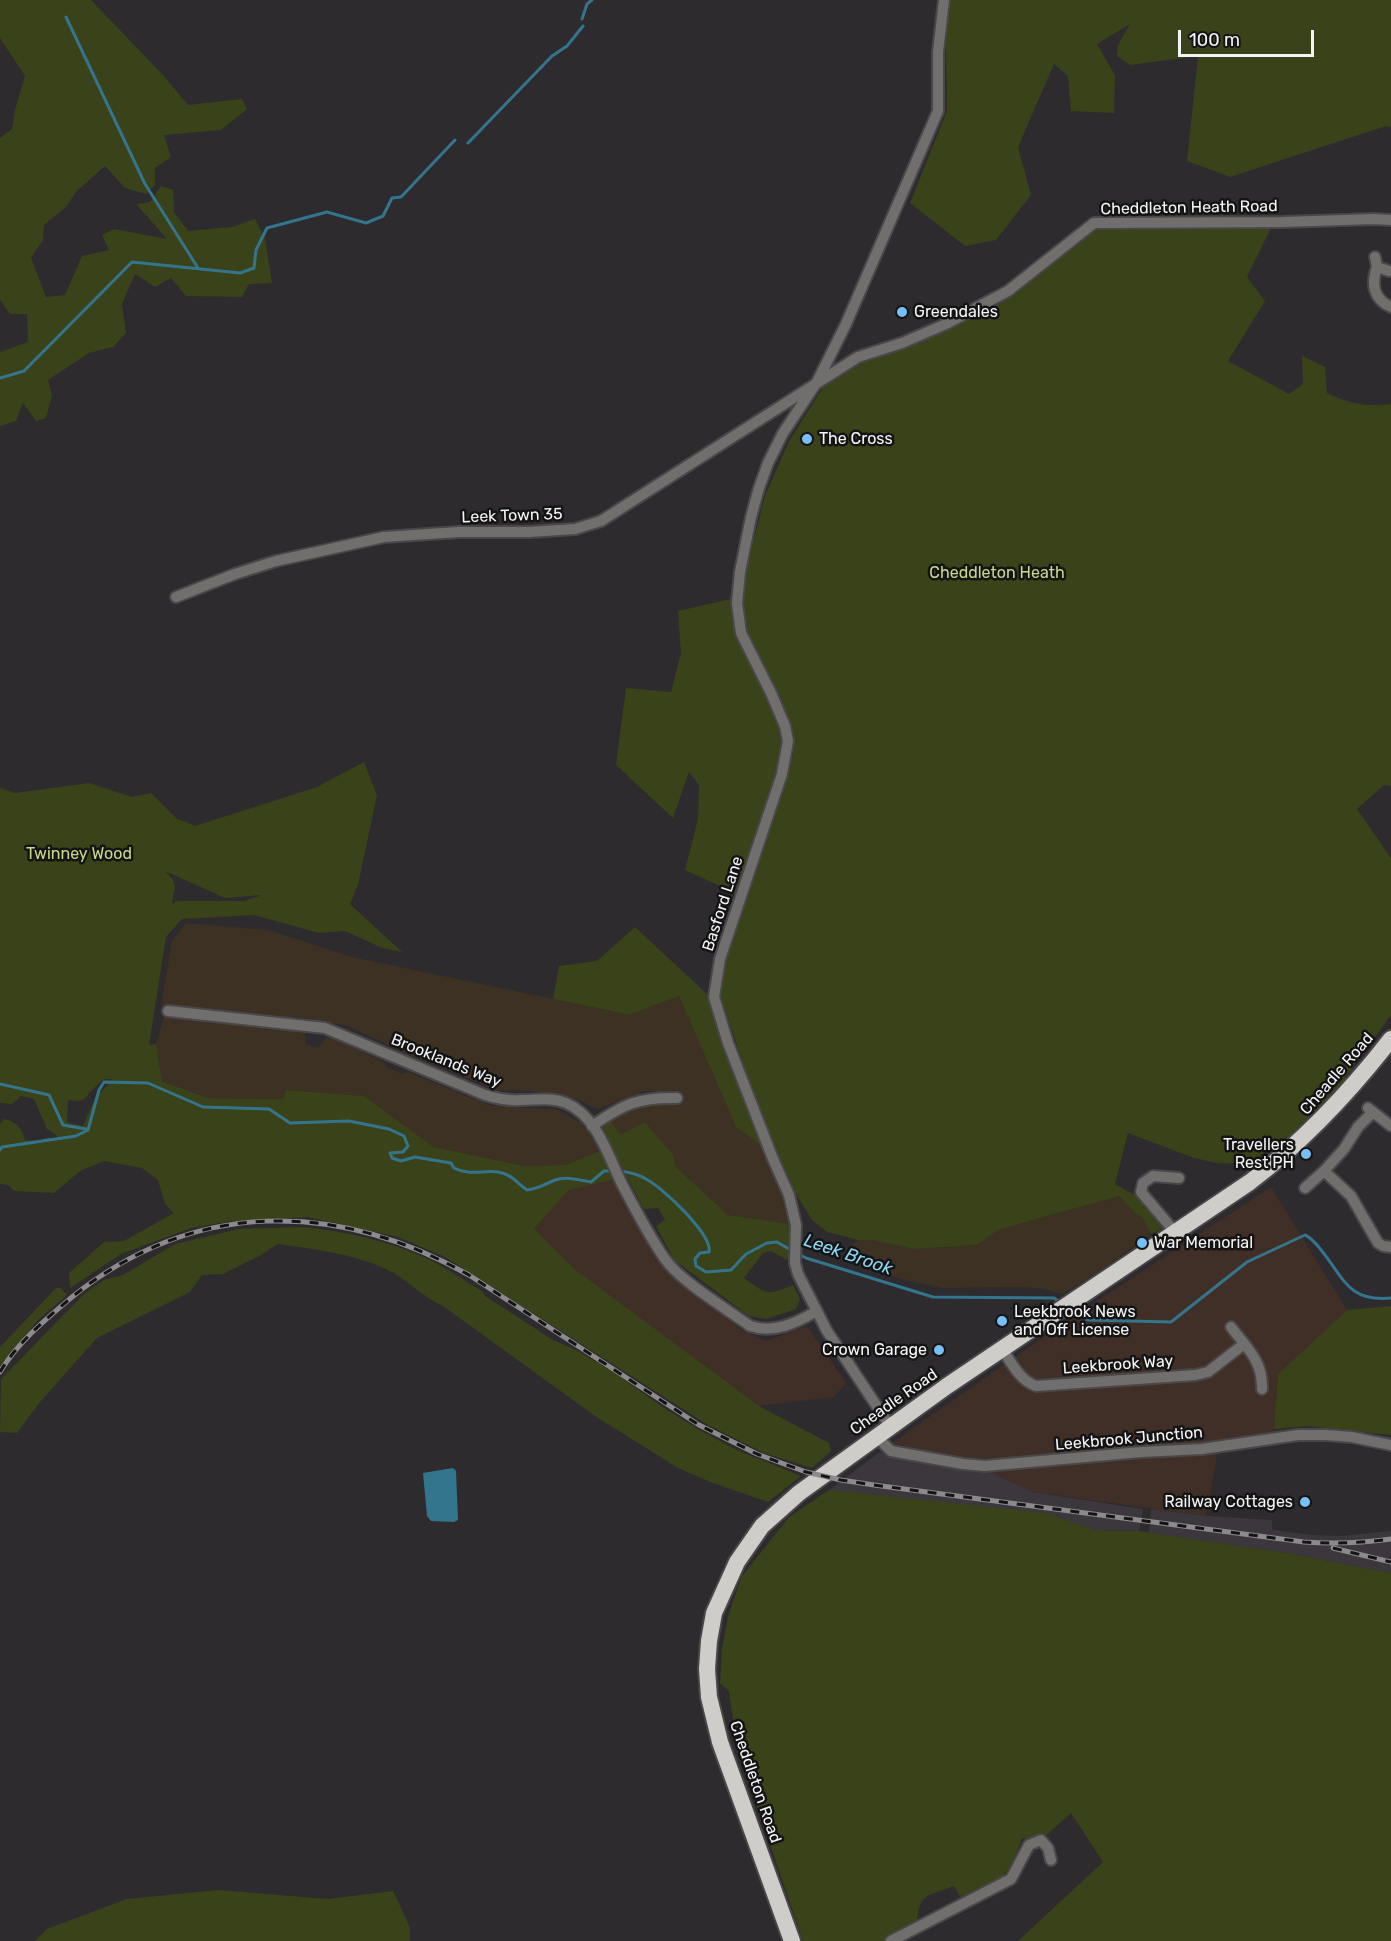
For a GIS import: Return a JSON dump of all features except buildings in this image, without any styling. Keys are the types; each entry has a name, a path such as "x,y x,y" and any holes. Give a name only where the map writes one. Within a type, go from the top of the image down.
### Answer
{"highway":[{"name":"Cheadle Road","path":"737,1562 762,1526 780,1509 883,1431 1250,1182 1282,1157 1316,1126 1366,1071 1391,1039"},
{"name":"Cheddleton Road","path":"737,1562 714,1613 708,1660 709,1697 720,1742 792,1941"}],"street":[{"name":"Basford Lane","path":"883,1431 798,1274 795,1263 795,1217 789,1195 728,1043 714,997 720,959 782,774 788,741 785,726 771,693 741,633 737,603 740,572 751,517 765,471 783,433 817,382 846,324 938,111 938,51 945,0"},
{"name":"Cheddleton Heath Road","path":"817,382 858,357 902,343 945,324 1008,291 1094,223 1391,220"},
{"path":"1389,271 1376,262 1373,280 1378,298 1391,307"},
{"name":"Leek Town 35","path":"176,597 276,561 384,537 459,532 529,532 588,526 601,521 817,382"},
{"name":"Brooklands Way","path":"168,1011 325,1028 485,1095 502,1100 553,1099 565,1102 582,1114 592,1126 611,1157 621,1182 672,1268 750,1326 770,1330 799,1321 817,1311"},
{"path":"592,1126 636,1101 656,1097 677,1098"},
{"path":"1305,1188 1344,1149 1371,1110 1391,1126"},
{"path":"1324,1171 1351,1196 1378,1243 1391,1247"},
{"path":"1175,1232 1141,1192 1143,1183 1153,1176 1179,1178"},
{"path":"1231,1327 1261,1369 1262,1389"},
{"name":"Leekbrook Way","path":"1002,1349 1022,1377 1028,1383 1036,1386 1196,1376 1208,1372 1244,1344"},
{"name":"Leekbrook Junction","path":"883,1431 891,1451 985,1466 1202,1449 1298,1436 1352,1437 1391,1445"},
{"path":"891,1941 1011,1879 1029,1845 1041,1840 1048,1848 1051,1860"}],"shaded area":[{"path":"186,923 268,930 352,957 630,1015 679,996 736,1127 765,1148 786,1199 791,1224 728,1215 676,1167 674,1156 662,1145 620,1136 611,1122 628,1110 651,1103 681,1104 681,1091 644,1091 598,1109 573,1098 534,1091 497,1090 407,1054 348,1026 290,1017 289,1021 271,1020 161,1006 172,941"},
{"path":"165,1014 295,1027 305,1034 306,1045 318,1047 325,1039 331,1037 384,1062 387,1067 402,1074 408,1072 489,1105 556,1109 581,1123 601,1151 565,1165 524,1166 434,1147 364,1096 286,1090 283,1099 208,1098 162,1081 156,1044"},
{"path":"613,1180 661,1266 743,1331 766,1341 807,1326 846,1383 834,1397 759,1406 576,1270 534,1229 569,1190"},
{"path":"1271,1187 1347,1310 1278,1374 1273,1444 1218,1450 1206,1516 1033,1492 977,1465 892,1443 1065,1322"},
{"path":"1121,1196 1135,1213 1142,1217 1151,1234 1097,1273 1062,1294 1045,1289 1021,1287 942,1288 897,1278 845,1259 846,1249 858,1240 873,1239 914,1249 977,1245 998,1230"},
{"path":"880,1452 985,1469 1033,1492 1143,1509 1139,1531 1020,1528 823,1501 829,1490"},
{"path":"1151,1509 1206,1516 1272,1520 1272,1530 1313,1535 1341,1536 1391,1531 1391,1573 1287,1553 1149,1533"}],"green space":[{"path":"0,0 91,0 163,75 188,105 242,99 247,109 221,130 164,135 171,157 155,168 155,185 146,194 125,188 105,166 76,192 66,207 44,225 43,240 31,258 46,297 65,295 82,256 109,250 102,235 114,229 167,239 136,204 150,202 161,186 173,190 174,212 188,231 232,227 255,219 265,238 272,283 249,284 242,297 186,296 171,278 155,287 135,274 122,304 126,333 113,347 89,353 48,380 52,395 46,418 36,421 23,403 16,421 0,426 0,352 28,342 27,314 10,314 0,300 0,138 12,129 25,76 0,38"},
{"path":"948,0 1391,0 1391,127 1386,126 1230,177 1187,161 1198,56 1130,65 1117,56 1118,45 1130,24 1097,44 1115,75 1114,113 1071,111 1068,76 1054,64 1018,147 1031,195 996,240 965,246 910,203 947,111"},
{"name":"Cheddleton Heath","path":"1272,226 1247,277 1265,301 1228,361 1289,394 1303,384 1302,356 1325,367 1327,393 1358,404 1391,404 1391,786 1384,785 1357,809 1391,858 1391,1015 1338,1088 1288,1137 1248,1164 1217,1163 1194,1158 1128,1133 1115,1184 1144,1200 1164,1228 1151,1234 1142,1217 1135,1213 1120,1196 998,1230 977,1245 914,1249 873,1240 858,1240 827,1232 812,1220 790,1184 760,1113 720,995 725,955 793,755 794,740 791,725 746,632 743,605 746,569 765,496 789,441 824,386 860,361 944,329 1014,293 1096,228"},
{"path":"731,599 734,627 781,726 783,743 777,772 735,893 685,870 698,819 699,785 689,772 673,818 616,765 626,688 671,692 681,653 678,611"},
{"name":"Twinney Wood","path":"364,762 377,795 358,885 350,904 402,952 382,948 345,931 319,933 254,915 182,919 166,937 149,1045 156,1044 162,1081 208,1098 283,1099 286,1090 364,1096 434,1147 524,1166 565,1165 601,1151 613,1180 569,1190 534,1229 576,1270 759,1406 829,1443 831,1451 812,1468 764,1453 708,1425 445,1257 398,1237 308,1217 233,1221 191,1228 121,1254 70,1288 69,1273 104,1242 124,1241 174,1213 165,1204 158,1180 142,1168 104,1161 80,1171 54,1193 14,1191 8,1185 0,1184 0,1124 4,1119 18,1126 25,1140 40,1141 48,1137 59,1141 56,1135 47,1129 34,1099 21,1096 12,1104 0,1103 0,788 15,793 89,783 132,797 151,793 176,818 195,826 317,787","holes":["165,871 225,898 262,895 244,901 177,901 172,904 174,883","104,1079 113,1079 95,1098 83,1126 67,1122 68,1100 79,1101 86,1098"]},
{"path":"635,927 707,994 765,1148 736,1127 679,996 630,1015 553,999 559,966 597,961"},
{"path":"605,1122 611,1122 621,1135 645,1122 674,1156 676,1167 728,1215 791,1224 791,1262 771,1251 763,1253 744,1278 767,1292 793,1285 800,1299 796,1309 767,1319 749,1316 674,1260 656,1226 665,1220 658,1208 644,1209 606,1138 603,1127"},
{"path":"301,1227 367,1238 399,1247 430,1260 482,1291 485,1296 553,1340 574,1349 612,1371 703,1432 737,1450 801,1476 768,1502 678,1468 595,1416 443,1306 388,1270 348,1256 278,1244 223,1274 202,1275 190,1292 97,1338 40,1402 17,1433 0,1432 1,1379 84,1294 104,1280 123,1275 175,1244 239,1229"},
{"path":"56,1288 61,1288 67,1295 38,1320 0,1366 0,1347"},
{"path":"1391,1306 1391,1435 1307,1426 1274,1429 1278,1374 1347,1310"},
{"path":"829,1490 1046,1513 1094,1530 1139,1531 1287,1553 1391,1573 1391,1941 1018,1941 1103,1862 1071,1813 1041,1840 1022,1838 1012,1863 1001,1878 994,1883 962,1900 954,1886 927,1896 920,1905 917,1922 884,1941 803,1941 746,1774 735,1733 729,1691 720,1683 722,1649 728,1616 742,1576 789,1517"},
{"path":"218,1890 328,1899 393,1891 410,1927 410,1941 35,1941 47,1929 127,1899"}],"water":[{"path":"453,1468 456,1471 458,1520 454,1522 431,1521 427,1516 423,1473"}],"waterway":[{"path":"582,19 587,4 592,0"},
{"path":"66,17 145,184 198,268"},
{"path":"468,143 552,56 567,46 583,26"},
{"path":"0,378 24,371 132,262 240,273 254,268 256,250 267,228 327,212 366,223 383,216 392,198 401,197 455,140"},
{"name":"Leek Brook","path":"0,1150 2,1147 76,1136 88,1130 99,1090 104,1082 148,1083 203,1107 269,1109 290,1123 349,1121 389,1129 404,1136 408,1146 403,1152 390,1153 392,1158 401,1161 415,1157 451,1163 454,1168 465,1172 503,1173 527,1190 564,1178 591,1182 604,1171 613,1171"},
{"path":"0,1084 49,1095 63,1125 86,1129"},
{"name":"Leek Brook","path":"619,1171 643,1177 685,1212 708,1244 709,1252 700,1253 695,1259 696,1266 706,1272 731,1270 746,1254 767,1243 777,1242 791,1250"},
{"name":"Leek Brook","path":"1071,1310 1088,1320 1171,1322 1247,1262 1305,1235 1322,1251 1342,1279 1357,1292 1377,1298 1391,1298"},
{"name":"Leek Brook","path":"797,1253 806,1258 933,1297 1054,1298 1061,1303"}],"railway":[{"path":"0,1372 24,1341 72,1297 119,1265 167,1242 216,1227 266,1221 317,1223 368,1233 419,1250 469,1275 699,1425 757,1454 806,1472 874,1485 1304,1542 1348,1543 1391,1539"},
{"path":"1333,1548 1391,1562"}],"place":[{"name":"Greendales","path":"902,312"},
{"name":"The Cross","path":"807,439"},
{"name":"Travellers Rest PH","path":"1306,1154"},
{"name":"War Memorial","path":"1142,1243"},
{"name":"Leekbrook News and Off License","path":"1002,1321"},
{"name":"Crown Garage","path":"939,1350"},
{"name":"Railway Cottages","path":"1305,1502"}]}
